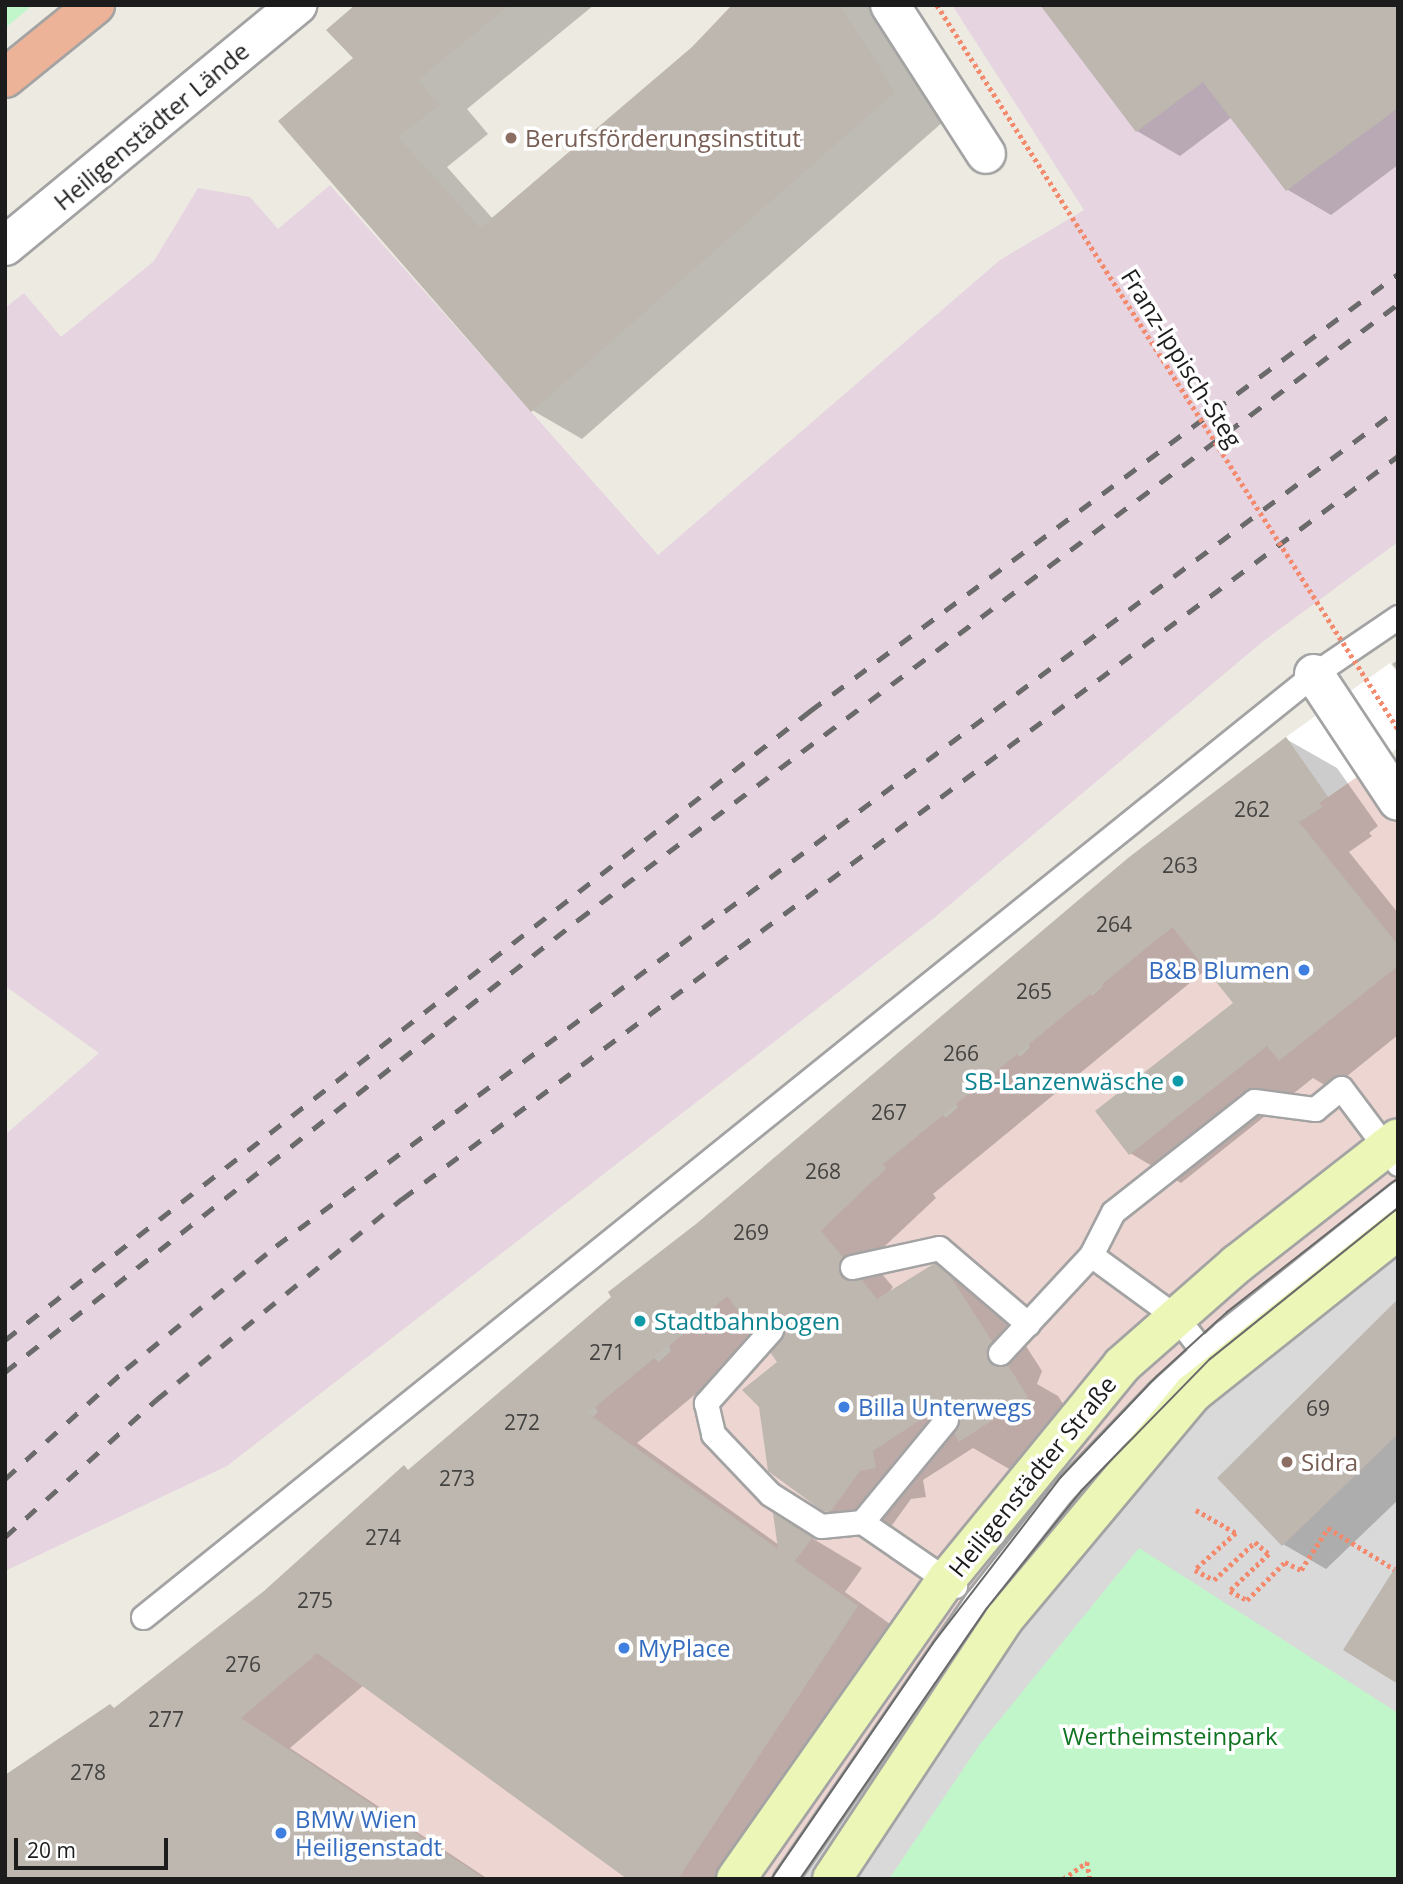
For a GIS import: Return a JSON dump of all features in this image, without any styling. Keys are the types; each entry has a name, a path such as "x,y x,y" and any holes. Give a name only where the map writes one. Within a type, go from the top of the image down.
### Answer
{"highway":[{"path":"5,78 95,5"}],"main road":[{"name":"Heiligenstädter Straße","path":"832,1879 976,1600 1122,1365 1176,1317 1394,1150"},
{"name":"Heiligenstädter Straße","path":"736,1879 976,1600 1193,1394 1212,1361 1398,1230"}],"street":[{"name":"Heiligenstädter Lände","path":"5,246 297,5"},
{"path":"890,5 986,154"},
{"path":"1314,674 1398,801"}],"lane":[{"path":"143,1617 1314,674 1398,617"},
{"path":"1000,1353 1091,1255 1114,1212 1254,1101 1315,1109 1341,1088 1394,1150"},
{"path":"1091,1255 1176,1317 1212,1361 1398,1193"},
{"path":"852,1267 939,1248 1028,1324"},
{"path":"771,1330 706,1403 713,1434 770,1494 821,1525 862,1522 976,1600 785,1879"},
{"path":"862,1522 946,1420"}],"path":[{"name":"Franz-Ippisch-Steg","path":"937,5 1398,729"},
{"path":"1196,1510 1236,1533 1195,1570 1214,1580 1255,1542 1269,1554 1230,1591 1247,1600 1285,1562 1301,1570 1328,1528 1394,1569"},
{"path":"1063,1879 1087,1862 1090,1879"}],"shaded area":[{"path":"952,5 1398,5 1398,542 1261,643 934,918 227,1466 5,1571 5,1135 99,1053 5,986 5,308 24,293 61,337 154,261 198,188 250,197 278,229 330,185 658,555 1000,260 1084,210"},
{"path":"1373,766 1398,805 1398,1193 1203,1351 999,1574 785,1879 5,1879 301,1667 313,1657 309,1652 587,1422 598,1412 595,1407 654,1358 659,1362 671,1351 669,1346 727,1296 731,1300 876,1178 886,1169 883,1164 943,1115 946,1118 958,1107 955,1103 1015,1052 1020,1057 1030,1047 1027,1042 1088,992 1092,996 1103,986 1099,982 1160,931 1163,935 1306,812 1322,807 1319,803"},
{"path":"1398,1193 1398,1879 785,1879 999,1574 1159,1392"}],"green space":[{"path":"5,5 33,5 5,28"},
{"name":"Wertheimsteinpark","path":"1139,1548 1398,1713 1398,1879 889,1879 980,1744"}],"pier":[{"path":"1390,663 1398,674 1398,748 1328,797 1286,737"}],"building":[{"path":"355,5 509,5 418,80 439,105 398,137 480,228 692,47 732,5 840,5 895,92 531,412 278,121 353,58 326,30"},
{"path":"1040,5 1398,5 1398,108 1286,191 1203,82 1136,132"},
{"path":"1286,737 1328,797 1319,803 1323,807 1299,822 1398,945 1398,966 1279,1061 1267,1046 1129,1155 1095,1111 1233,1003 1172,927 883,1164 886,1168 821,1231 843,1257 839,1263 841,1276 861,1279 877,1299 935,1263 950,1276 992,1341 986,1351 990,1363 1007,1364 1028,1397 959,1442 954,1433 959,1414 949,1406 940,1407 873,1451 876,1468 860,1471 831,1511 824,1512 768,1471 759,1407 742,1390 777,1362 770,1352 782,1339 784,1325 767,1317 753,1330 727,1296 587,1413 778,1549 773,1513 813,1537 795,1561 858,1606 678,1879 627,1879 317,1653 241,1718 485,1879 5,1879 5,1775 110,1704 114,1708 264,1591 404,1465 408,1470 611,1297 608,1292 696,1224 1128,858"},
{"path":"1398,1299 1398,1434 1282,1546 1217,1478"},
{"path":"1398,1563 1398,1684 1343,1650"}],"tram line":[{"path":"771,1879 933,1643 1061,1477 1157,1376 1227,1312 1398,1178"},
{"path":"800,1879 987,1608 1081,1491 1210,1359 1398,1208"}],"railway":[{"path":"5,1340 810,711 1398,274"},
{"path":"5,1372 578,920 1398,304"},
{"path":"5,1479 126,1369 276,1246 1398,409"},
{"path":"5,1537 156,1400 402,1199 1398,456"}],"place":[{"name":"Berufsförderungsinstitut","path":"511,138"},
{"name":"B&B Blumen","path":"1304,970"},
{"name":"SB-Lanzenwäsche","path":"1178,1081"},
{"name":"Stadtbahnbogen","path":"640,1321"},
{"name":"Billa Unterwegs","path":"844,1407"},
{"name":"Sidra","path":"1287,1462"},
{"name":"MyPlace","path":"624,1648"},
{"name":"BMW Wien Heiligenstadt","path":"281,1833"}]}
